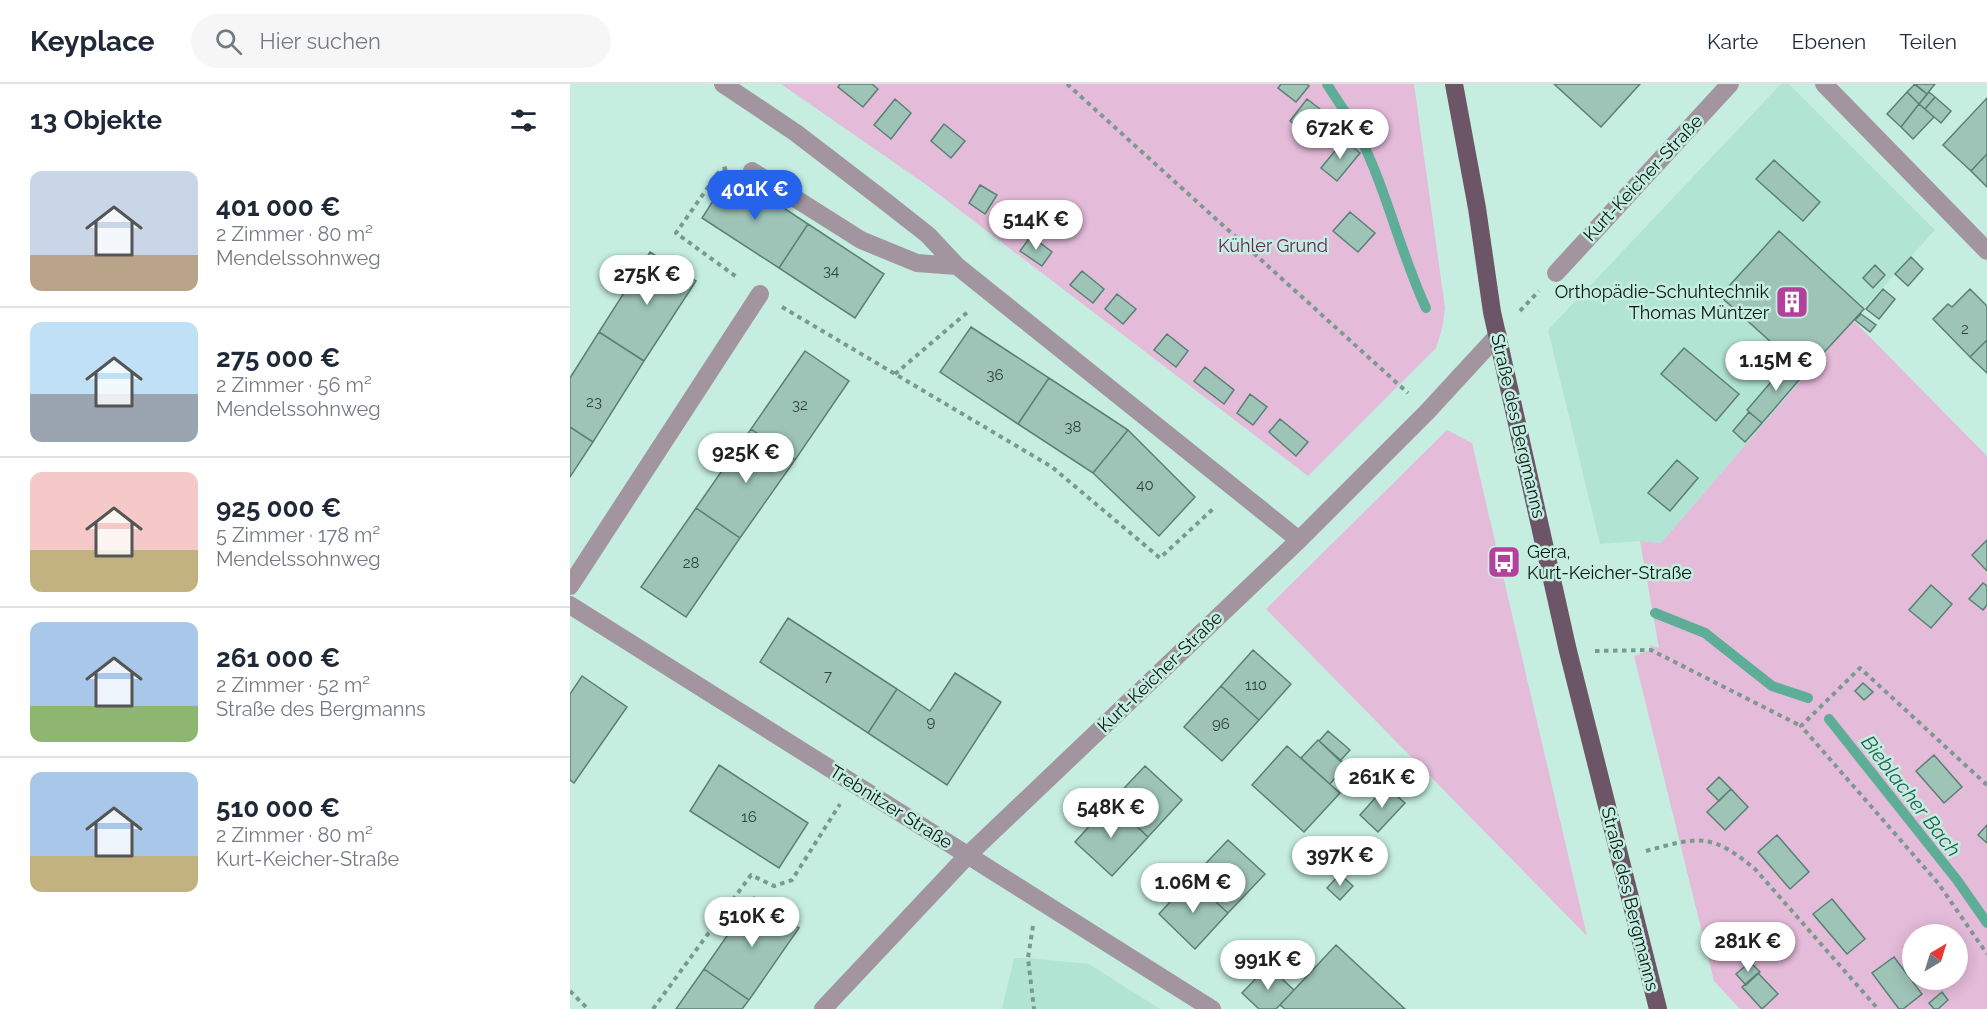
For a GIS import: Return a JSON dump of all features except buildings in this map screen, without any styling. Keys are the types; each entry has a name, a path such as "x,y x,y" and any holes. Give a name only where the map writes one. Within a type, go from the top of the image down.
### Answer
{"main road":[{"name":"Straße des Bergmanns","path":"1454,84 1497,335 1568,651 1658,1009"}],"street":[{"path":"723,84 796,133 928,235 957,266 1299,540"},
{"name":"Kurt-Keicher-Straße","path":"1556,273 1730,84"},
{"path":"1824,84 1987,251"},
{"path":"752,171 861,240 917,263 957,266"},
{"path":"570,586 760,294"},
{"name":"Kurt-Keicher-Straße","path":"823,1009 968,855 1299,540 1427,412 1497,335"},
{"name":"Trebnitzer Straße","path":"570,605 1212,1009"}],"path":[{"path":"1067,84 1388,373 1427,412"},
{"path":"752,171 738,164 720,170 676,233 760,294 1052,467 1160,558 1235,488"},
{"path":"1497,335 1556,273"},
{"path":"895,374 990,293"},
{"path":"1568,651 1651,650 1801,726 1938,883 1987,954"},
{"path":"1801,726 1860,668 1987,785"},
{"path":"654,1009 751,874 774,886 792,880 854,783"},
{"path":"1620,858 1680,841 1706,840 1738,854 1756,870 1878,1009"},
{"path":"1028,958 1034,1009"},
{"path":"570,991 588,1009"}],"shaded area":[{"path":"1781,84 1789,84 1935,230 1853,320 1661,543 1640,541 1600,544 1548,330"},
{"path":"1014,958 1089,964 1160,1009 1002,1009"}],"green space":[{"name":"Kühler Grund","path":"781,84 1414,84 1445,308 1436,348 1308,476 928,186"},
{"path":"1853,320 1987,456 1987,1009 1740,1009 1714,981 1634,656 1651,650 1650,645 1659,648 1640,541 1661,543"},
{"path":"1447,430 1472,443 1587,936 1266,609"}],"waterway":[{"name":"Bieblacher Bach","path":"1327,84 1355,128 1369,156 1426,308"},
{"name":"Bieblacher Bach","path":"1655,613 1705,633 1772,686 1808,698"},
{"name":"Bieblacher Bach","path":"1829,719 1957,880 1987,923"}],"place":[{"name":"Orthopädie-Schuhtechnik Thomas Müntzer","path":"1792,302"},
{"name":"Gera, Kurt-Keicher-Straße","path":"1504,562"}]}
